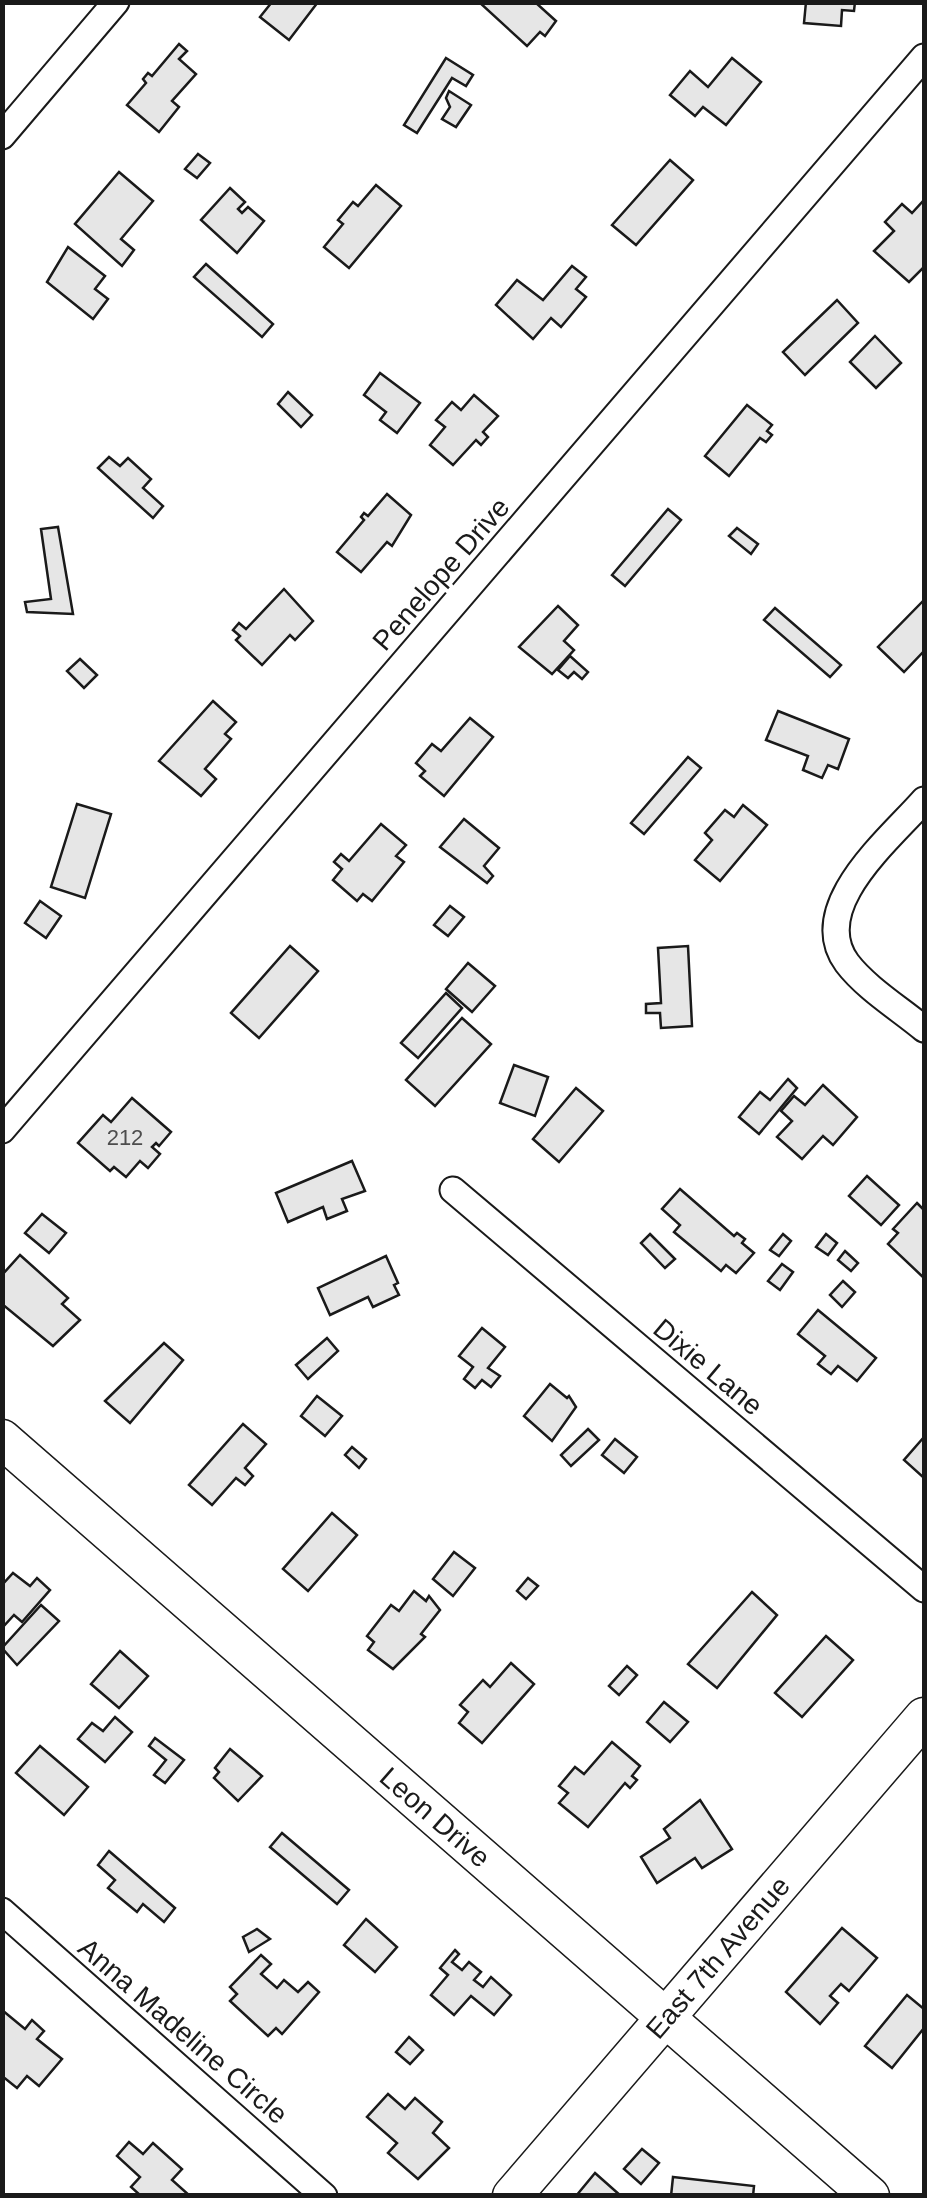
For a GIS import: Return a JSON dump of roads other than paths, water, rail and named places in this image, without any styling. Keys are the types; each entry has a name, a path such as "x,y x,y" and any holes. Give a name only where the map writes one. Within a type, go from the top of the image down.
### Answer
{"street":[{"path":"2,136 116,2"},
{"name":"Penelope Drive","path":"2,1130 924,57"},
{"path":"924,800 859,876 840,905 834,930 850,966 924,1029"},
{"name":"Dixie Lane","path":"453,1190 924,1589"},
{"name":"Leon Drive","path":"2,1440 870,2196"},
{"name":"East 7th Avenue","path":"512,2196 924,1718"},
{"name":"Anna Madeline Circle","path":"2,1912 324,2196"}]}
